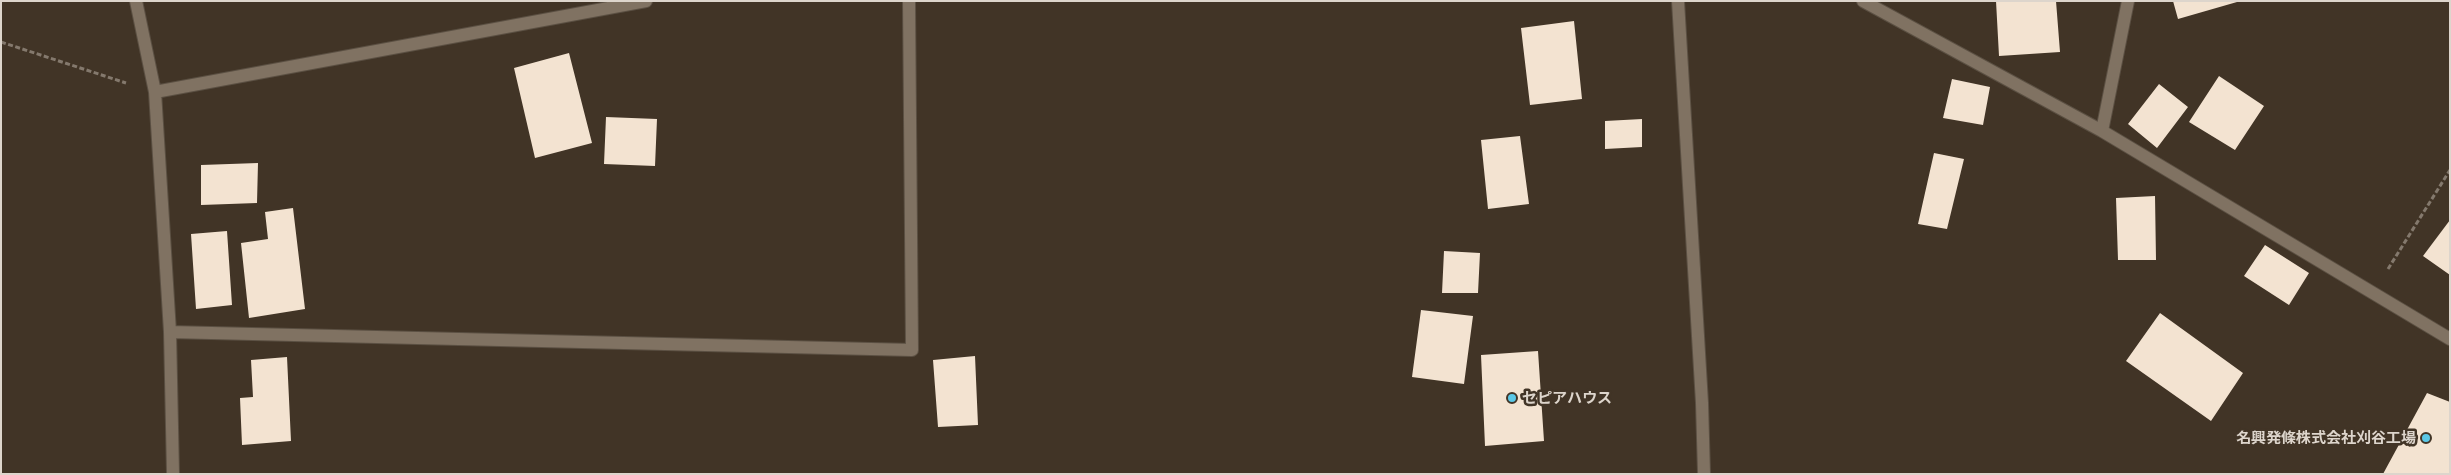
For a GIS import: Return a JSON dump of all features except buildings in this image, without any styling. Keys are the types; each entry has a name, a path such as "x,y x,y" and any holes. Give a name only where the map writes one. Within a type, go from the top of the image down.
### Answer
{"street":[{"path":"136,1 155,92 170,332 173,474"},
{"path":"155,92 646,1"},
{"path":"170,332 912,350 909,1"},
{"path":"1678,1 1702,403 1704,474"},
{"path":"1863,1 2102,131 2450,339"},
{"path":"2102,131 2128,1"}],"path":[{"path":"1,42 155,92"},
{"path":"2372,294 2450,170"}],"place":[{"name":"セピアハウス","path":"1512,398"},
{"name":"名興発條株式会社刈谷工場","path":"2426,438"}]}
